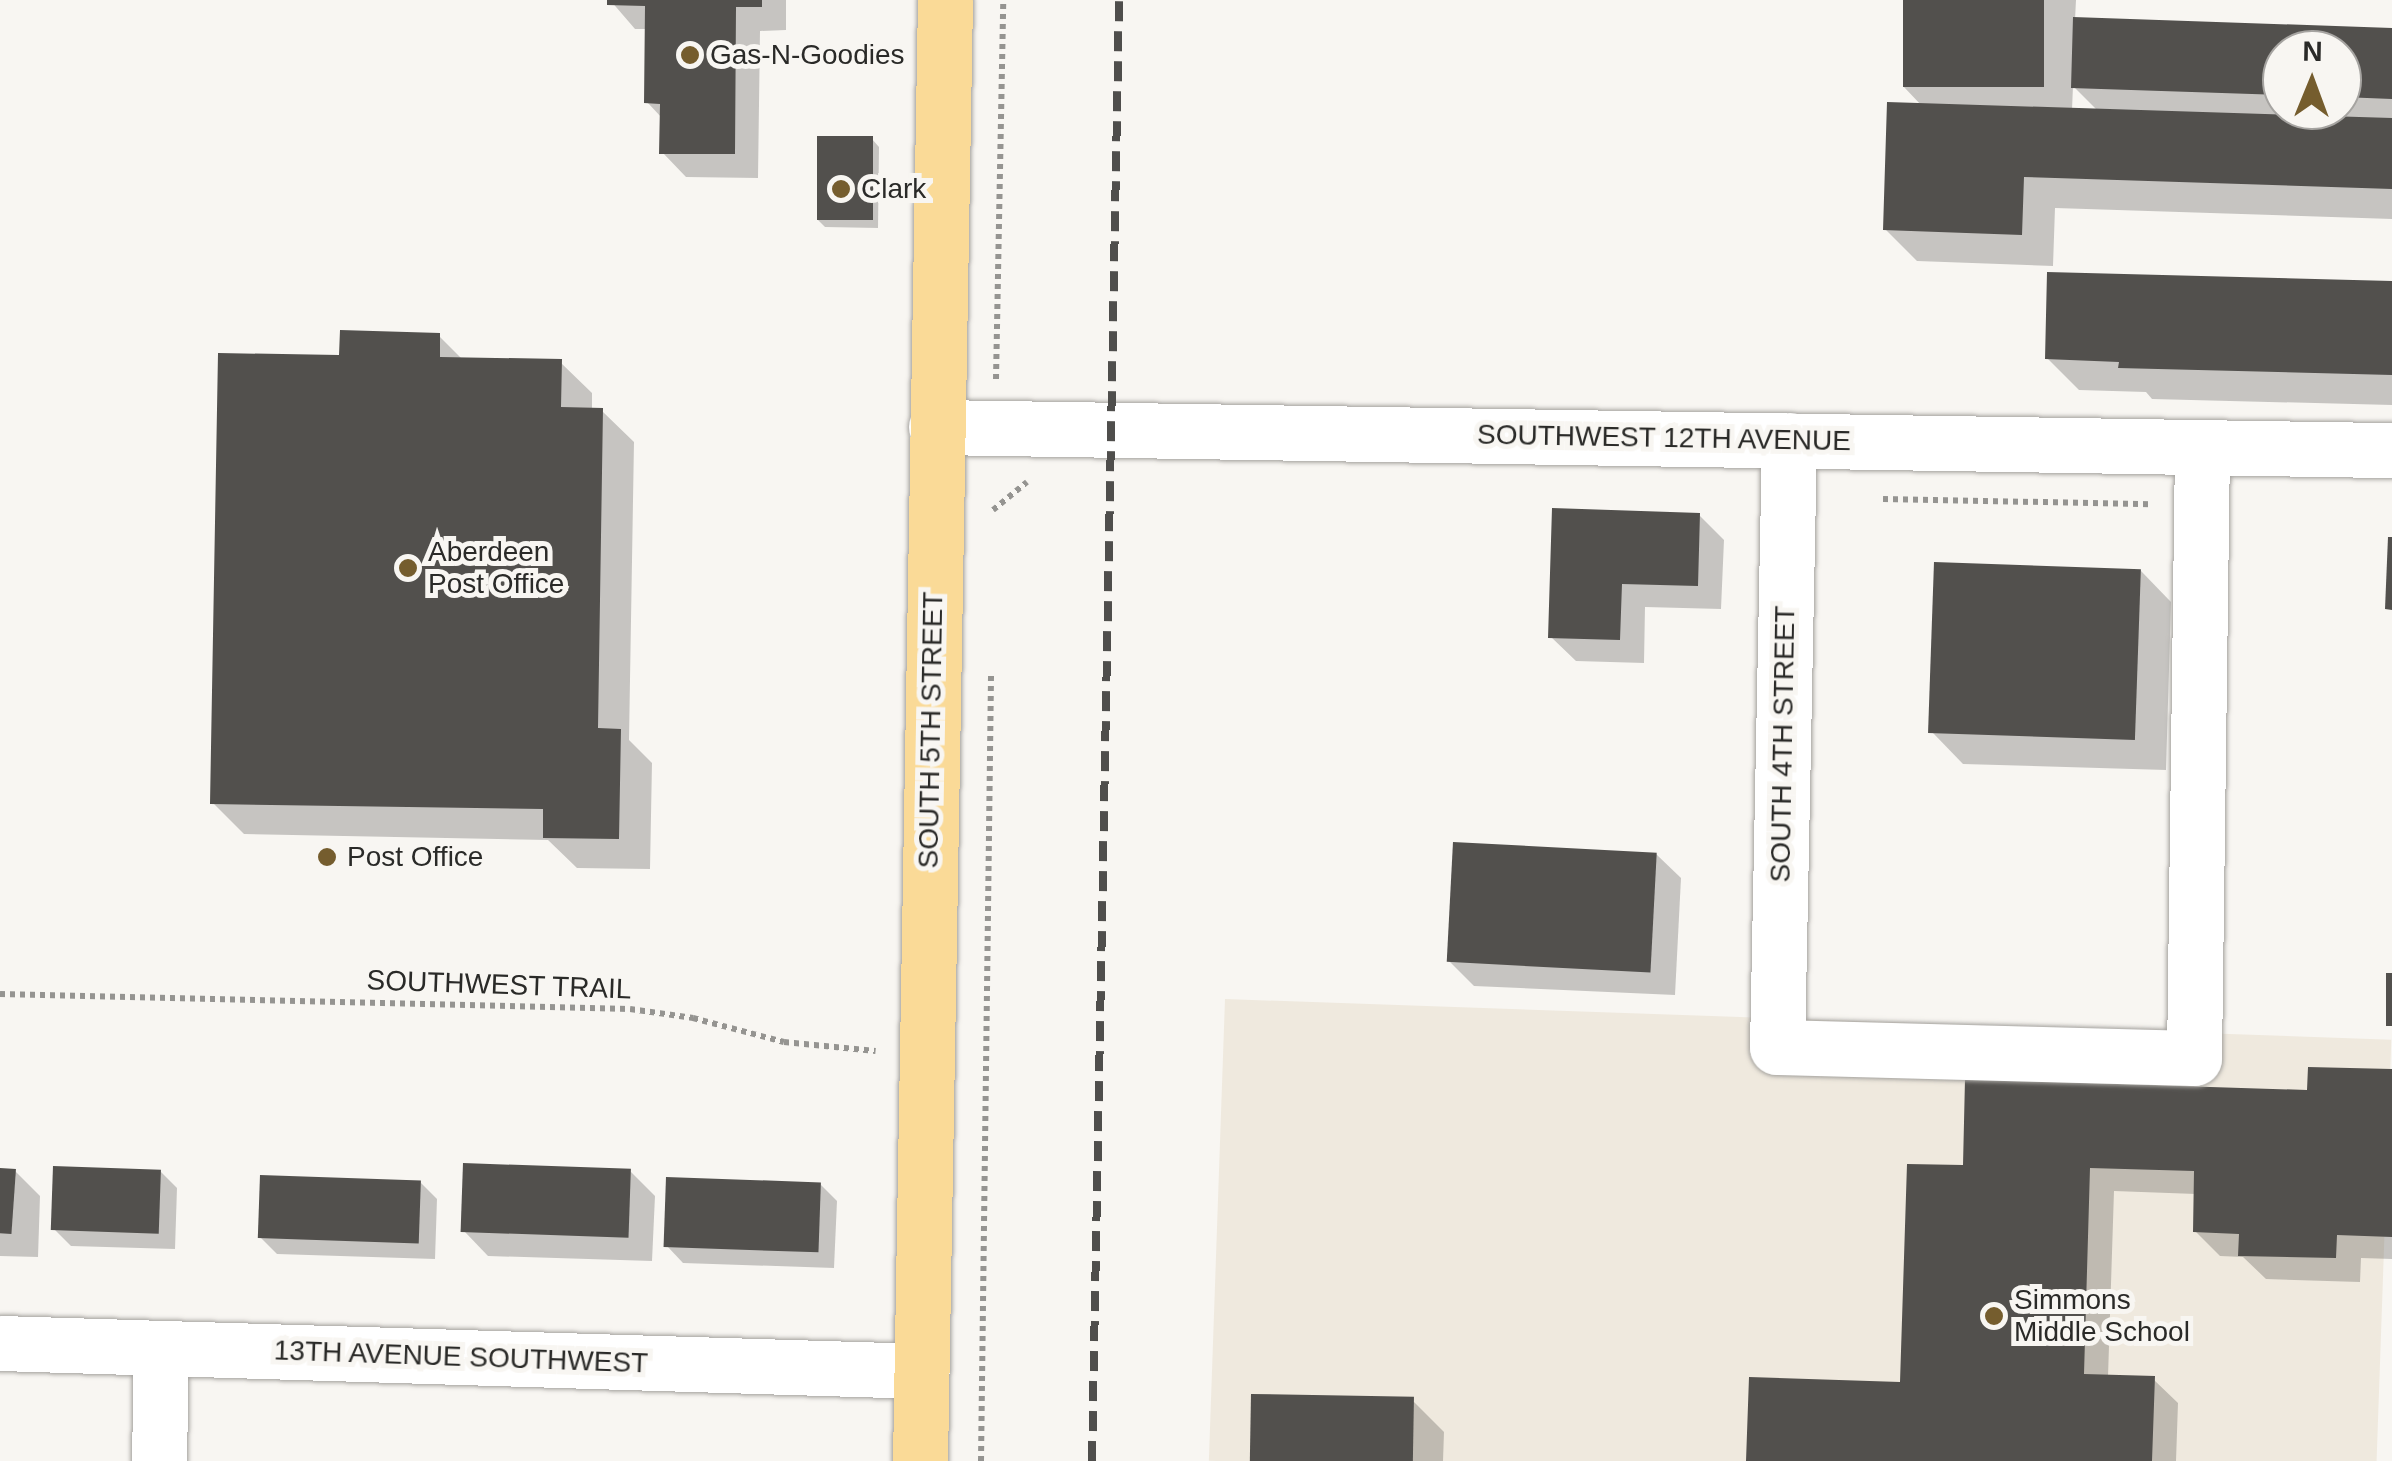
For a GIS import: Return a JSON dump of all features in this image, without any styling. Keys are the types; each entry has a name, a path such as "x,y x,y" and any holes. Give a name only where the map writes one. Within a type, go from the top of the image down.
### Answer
{"main road":[{"name":"SOUTH 5TH STREET","path":"920,1461 945,0"}],"street":[{"name":"SOUTHWEST 12TH AVENUE","path":"936,427 2392,450"},
{"name":"SOUTH 4TH STREET","path":"1789,440 1776,1047 2194,1058 2202,447"},
{"name":"13TH AVENUE SOUTHWEST","path":"0,1343 922,1371"},
{"path":"159,1461 161,1348"}],"path":[{"path":"993,528 1002,0"},
{"path":"994,510 1034,478"},
{"path":"981,1461 991,673"},
{"name":"SOUTHWEST TRAIL","path":"0,994 630,1009 692,1018 784,1042 880,1051 988,1022"}],"shaded area":[{"path":"1225,999 2391,1040 2377,1461 1209,1461"}],"building":[{"name":"Gas-N-Goodies","path":"607,0 762,0 762,7 736,7 735,154 659,154 660,104 644,103 645,6 607,5"},
{"path":"1903,0 2044,0 2044,87 1903,87"},
{"path":"2073,17 2392,28 2392,99 2362,98 2362,30 2262,30 2262,94 2071,88"},
{"path":"1887,102 2262,114 2262,130 2362,130 2362,117 2392,118 2392,189 2024,177 2022,235 1883,230"},
{"path":"817,136 873,136 873,220 817,220"},
{"path":"2047,272 2392,281 2392,375 2118,368 2119,362 2045,359"},
{"name":"Aberdeen Post Office","path":"340,330 440,333 440,357 562,359 561,407 603,408 598,728 621,729 619,839 543,838 543,809 210,804 218,353 339,355"},
{"path":"1552,508 1700,513 1698,586 1622,584 1620,640 1548,638"},
{"path":"2388,537 2392,537 2392,610 2385,609"},
{"path":"1934,562 2141,569 2135,740 1928,733"},
{"path":"1453,842 1657,853 1650,973 1447,962"},
{"path":"2386,973 2392,973 2392,1026 2386,1026"},
{"name":"Simmons Middle School","path":"2308,1067 2392,1069 2392,1237 2337,1235 2336,1258 2238,1256 2239,1234 2193,1232 2194,1171 2090,1168 2084,1374 2155,1376 2152,1461 1746,1461 1749,1377 1900,1382 1907,1164 1963,1165 1965,1079 2307,1090"},
{"path":"463,1163 631,1169 628,1238 461,1232"},
{"path":"53,1166 161,1170 159,1234 51,1230"},
{"path":"0,1168 16,1169 11,1234 0,1233"},
{"path":"260,1175 421,1181 419,1244 258,1238"},
{"path":"666,1177 821,1182 818,1252 664,1247"},
{"path":"1251,1394 1414,1397 1413,1461 1250,1461"}],"railway":[{"path":"1092,1461 1119,0"}],"place":[{"name":"Gas-N-Goodies","path":"690,55"},
{"name":"Clark","path":"841,189"},
{"name":"Aberdeen Post Office","path":"408,568"},
{"name":"Post Office","path":"327,857"},
{"name":"Simmons Middle School","path":"1994,1316"}]}
